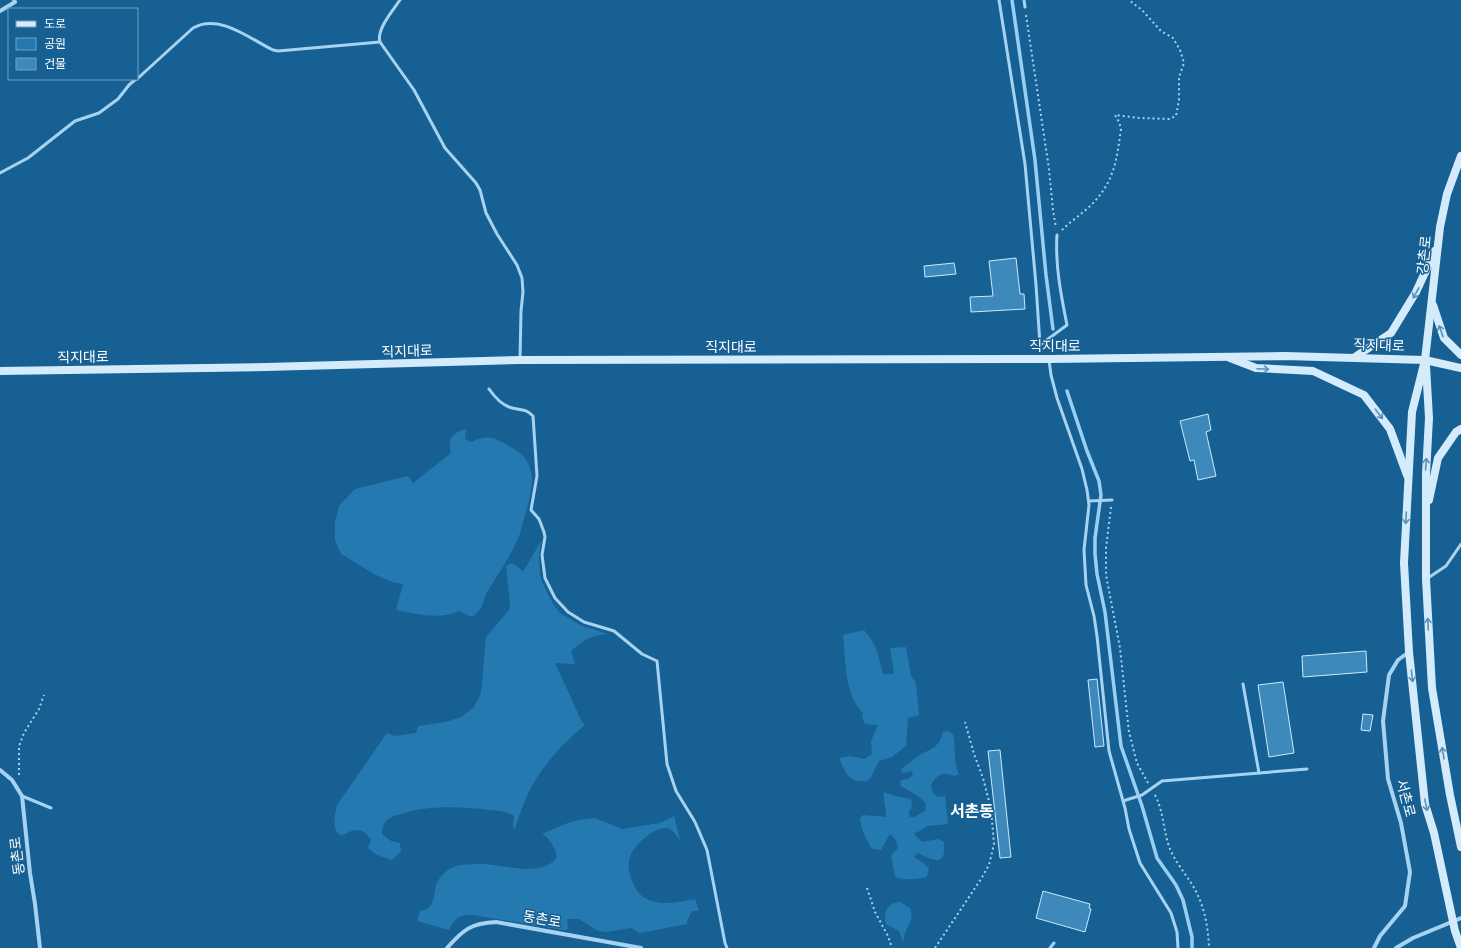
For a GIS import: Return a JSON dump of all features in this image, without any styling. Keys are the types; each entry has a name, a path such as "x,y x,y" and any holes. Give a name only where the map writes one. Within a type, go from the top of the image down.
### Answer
{"main road":[{"name":"강촌로","path":"1426,360 1440,227 1447,194 1461,156"},
{"path":"1354,357 1391,333 1416,292 1438,245"},
{"path":"1432,300 1444,338 1461,355"},
{"name":"직지대로","path":"0,371 266,367 520,360 1049,359 1227,357 1354,357 1426,360 1461,368"},
{"path":"1227,357 1256,368 1313,371 1364,395 1390,429 1408,479"},
{"path":"1426,360 1412,412 1408,479 1404,563 1409,652 1425,804 1457,919 1461,948"},
{"path":"1426,360 1429,418 1426,474 1426,579 1432,688 1450,795 1461,847"},
{"path":"1426,517 1438,458 1456,432 1461,429"}],"street":[{"path":"0,11 15,2 14,0"},
{"name":"서촌로","path":"1374,948 1380,936 1405,906 1410,872 1401,823 1388,778 1383,721 1389,675 1398,660 1409,652"},
{"name":"동촌로","path":"0,770 12,780 22,796 30,873 36,904 40,948"},
{"path":"1396,948 1414,938 1457,919"},
{"name":"동촌로","path":"447,948 469,927 484,922 496,922 641,948"}],"lane":[{"path":"400,0 386,20 378,37 414,90 445,148 476,183 480,190 486,213 497,234 517,265 522,278 523,292 520,360"},
{"path":"999,0 1025,164 1040,346 1067,325 1061,296 1056,255 1057,235"},
{"path":"1024,0 1025,7"},
{"path":"138,78 193,28 207,23 222,25 278,51 380,42"},
{"path":"0,173 28,158 74,122 99,113 118,99 129,85 136,80"},
{"path":"1049,359 1051,375 1057,398 1082,469 1089,501 1084,550 1086,585 1094,616 1097,636 1109,751 1129,829 1140,863 1171,913 1177,932 1178,948"},
{"path":"489,389 504,404 510,407 527,410 533,416 537,476 532,510 544,532 545,537 542,555 545,578 554,598 568,612 584,622 614,631 642,654 657,662 666,764 676,791 695,822 707,850 727,948"},
{"path":"1089,501 1112,500"},
{"path":"1426,579 1446,566 1461,544"},
{"path":"1243,684 1259,773"},
{"path":"1123,801 1142,795 1162,781 1307,769"},
{"path":"22,796 51,808"},
{"path":"1050,948 1054,943"}],"path":[{"path":"1057,235 1094,202 1105,189 1113,174 1121,129 1115,115 1138,118 1170,119 1176,116 1179,100 1179,77 1184,63 1180,50 1173,38 1161,31 1142,10 1129,0"},
{"path":"1025,7 1046,147 1057,235"},
{"path":"1112,500 1106,548 1106,575 1120,648 1130,732 1137,763 1161,806 1166,836 1173,856 1192,884 1204,912 1209,948"},
{"path":"22,796 19,779 19,746 24,733 37,713 44,695"},
{"path":"935,948 989,865 994,844 991,810 983,778 974,754 965,722"},
{"path":"867,888 875,912 888,936 892,948"}],"green space":[{"path":"466,429 465,439 471,442 481,438 493,438 498,440 517,451 523,456 529,465 532,484 530,497 519,536 487,593 481,607 472,617 459,611 451,614 436,616 396,610 403,584 392,582 374,574 341,554 335,540 335,522 339,506 355,489 408,476 413,483 451,453 450,440 457,432"},
{"path":"541,541 539,556 540,574 542,582 553,604 560,613 580,625 608,634 587,639 571,651 575,664 555,663 582,722 585,725 561,747 541,771 526,798 515,829 513,827 514,816 499,811 447,807 415,810 393,817 385,823 382,834 391,841 400,843 401,852 392,860 377,855 368,848 371,840 362,831 355,830 343,835 338,834 335,827 337,805 387,733 394,736 416,733 418,726 446,722 461,717 474,707 481,693 486,637 509,610 510,605 506,566 510,563 514,564 523,571"},
{"path":"864,630 875,646 883,674 894,674 890,648 906,647 911,676 916,683 919,715 908,718 906,746 892,757 879,761 871,777 867,781 861,781 852,779 848,776 839,758 851,756 864,759 872,754 871,741 878,725 865,724 862,716 863,713 852,696 847,677 843,635"},
{"path":"948,731 953,734 956,765 959,774 954,776 946,774 940,775 931,785 933,793 937,797 945,796 948,824 928,826 914,834 922,842 938,839 944,842 943,855 941,859 938,860 934,860 918,853 914,857 929,868 927,877 907,879 895,877 891,855 898,848 896,840 890,834 881,850 872,849 864,834 860,818 863,815 886,817 884,792 911,799 912,806 909,812 910,817 914,817 925,811 926,804 924,801 900,785 901,780 908,779 913,775 911,771 902,773 901,769 918,756 935,747 940,741 943,732"},
{"path":"674,816 680,840 670,829 662,828 655,831 643,839 634,849 629,861 629,868 635,888 647,899 664,903 695,899 699,911 692,911 687,924 640,933 631,928 607,932 598,931 579,919 567,919 567,930 473,915 461,916 454,922 449,930 417,921 420,911 427,909 432,904 436,885 440,878 453,867 485,864 524,869 543,867 551,863 557,857 552,844 542,834 565,824 578,820 595,818 622,829 660,823"},
{"path":"900,902 910,908 911,912 910,921 903,942 899,931 886,924 885,920 886,912 889,906"}],"building":[{"path":"1016,258 1020,294 1024,294 1025,309 971,312 970,297 993,296 989,261"},
{"path":"954,263 956,274 925,277 924,266"},
{"path":"1208,414 1211,430 1206,432 1216,476 1198,480 1194,460 1190,461 1180,421"},
{"path":"1366,651 1367,672 1303,677 1302,656"},
{"path":"1097,679 1104,746 1095,747 1088,680"},
{"path":"1283,682 1294,753 1269,757 1258,685"},
{"path":"1363,714 1373,715 1370,731 1361,730"},
{"path":"1000,750 1011,857 1000,858 988,751"},
{"path":"1043,891 1090,904 1089,908 1091,909 1085,932 1036,918"}],"waterway":[{"path":"1012,0 1035,160 1046,275 1053,329"},
{"path":"1067,391 1087,451 1099,481 1101,495 1095,538 1095,554 1097,574 1105,612 1121,746 1142,806 1157,858 1176,885 1183,900 1192,937 1192,948"}],"district":[{"name":"서촌동","path":"972,811"}]}
